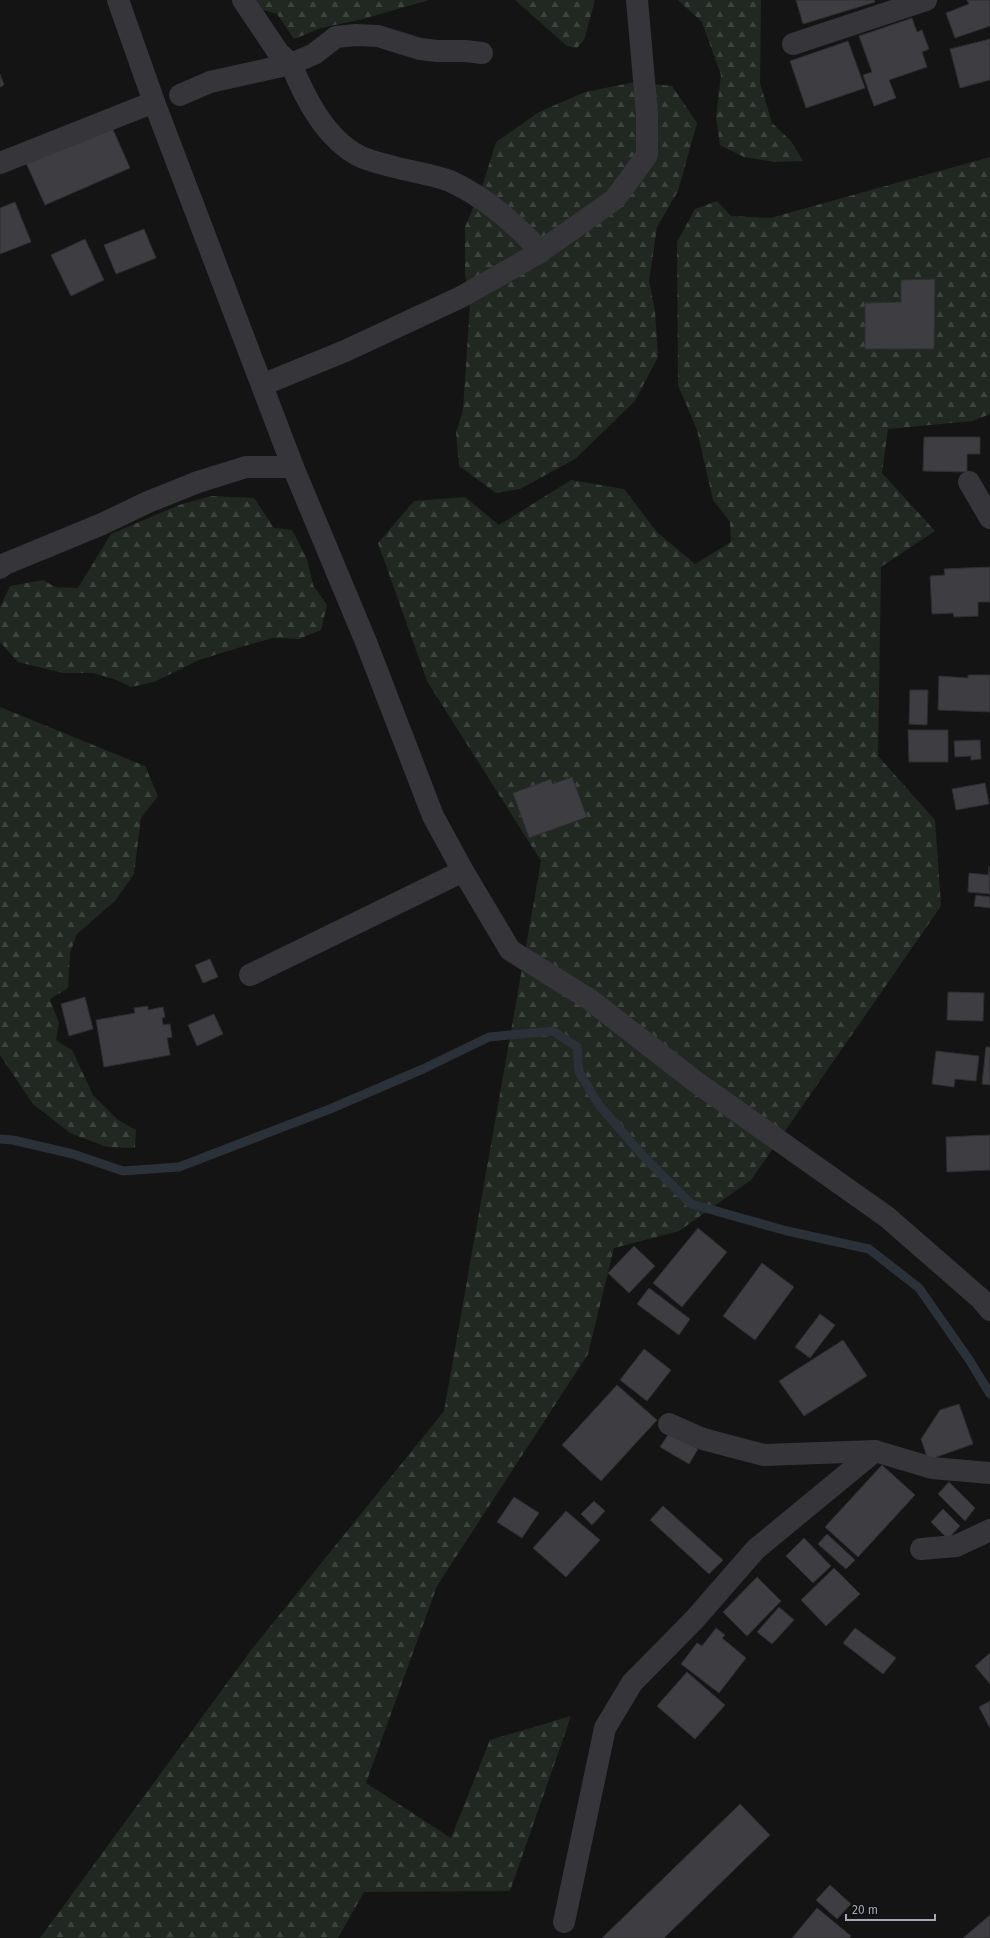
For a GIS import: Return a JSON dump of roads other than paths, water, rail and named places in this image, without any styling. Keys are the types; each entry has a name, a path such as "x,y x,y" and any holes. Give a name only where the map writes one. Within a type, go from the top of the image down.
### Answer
{"street":[{"path":"118,0 154,102 293,467 366,642 433,816 463,871 510,950 589,999 696,1082 887,1217 981,1299 990,1310"},
{"path":"244,0 278,52 291,64 298,82 324,124 335,138 359,156 393,167 448,181 471,192 504,216 524,233 541,252"},
{"path":"262,385 345,351 461,297 541,252 615,199 647,155 647,114 637,0"},
{"path":"794,44 926,0"},
{"path":"180,95 210,82 291,64 314,54 336,37 356,35 378,36 420,49 437,52 465,51 482,53"},
{"path":"0,163 154,102"},
{"path":"0,568 5,564 198,482 246,467 293,467"},
{"path":"969,482 990,518"},
{"path":"250,975 463,871"},
{"path":"669,1424 703,1439 764,1455 875,1452 932,1468 990,1472"},
{"path":"564,1922 605,1728 632,1684 695,1619 756,1549 875,1452"},
{"path":"921,1550 956,1546 990,1530"}],"waterway":[{"path":"0,1139 13,1140 73,1154 123,1171 179,1167 330,1109 423,1069 489,1037 553,1031 577,1047 579,1072 599,1105 646,1159 691,1204 787,1231 869,1249 919,1288 970,1361 990,1394"}]}
